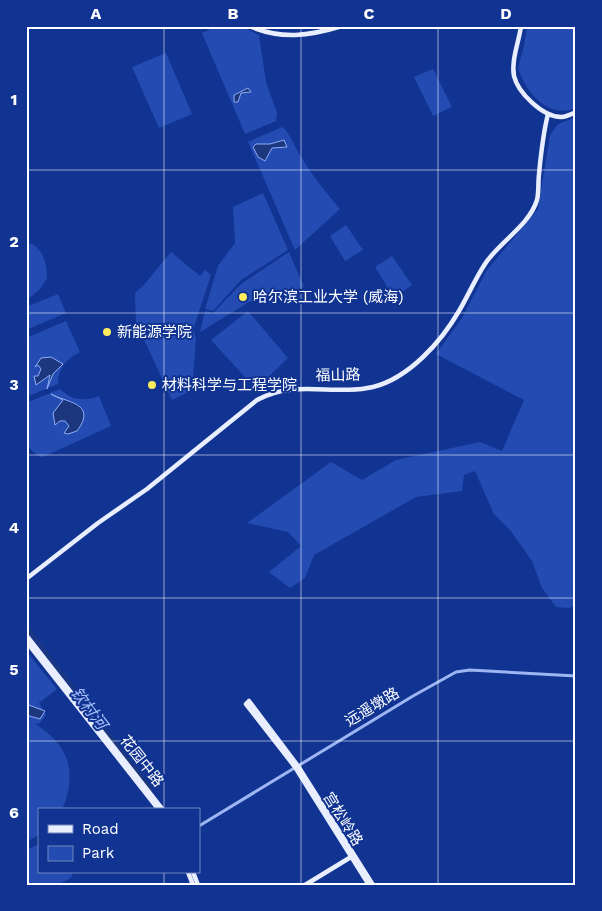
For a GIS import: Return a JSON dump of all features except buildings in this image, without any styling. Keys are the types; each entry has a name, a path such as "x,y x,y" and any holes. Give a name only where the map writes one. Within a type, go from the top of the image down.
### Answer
{"main road":[{"path":"249,26 266,33 300,36 342,26"},
{"path":"520,26 513,68 516,83 529,99 548,114 562,117 576,112"},
{"name":"福山路","path":"26,579 98,523 148,489 257,400 269,393 296,388 338,390 373,387 405,372 420,360 458,313 485,264 525,221 536,201 543,134 548,114"},
{"name":"花园中路","path":"26,634 161,808"},
{"path":"26,641 157,808"},
{"path":"296,767 246,704 249,701 296,767 373,885"},
{"name":"宫松岭路","path":"296,767 369,885"},
{"path":"304,885 351,857"}],"street":[{"name":"远遥墩路","path":"200,825 456,672 470,670 576,676"}],"green space":[{"path":"208,26 241,26 259,35 266,82 277,113 276,121 245,134 202,33 209,30"},
{"path":"527,26 576,26 576,108 556,110 547,107 532,95 526,86 518,68"},
{"path":"166,53 192,114 159,128 132,67"},
{"path":"433,69 452,107 433,116 414,77"},
{"path":"576,117 576,582 572,584 576,590 576,605 569,608 556,607 542,588 532,561 510,530 494,514 475,471 464,475 462,491 416,497 314,555 305,578 290,588 269,572 301,546 288,532 247,523 331,462 362,480 396,460 480,442 502,451 524,400 436,354 462,318 487,270 538,209 550,135 558,124"},
{"path":"282,127 288,133 310,171 340,209 295,250 248,142"},
{"path":"263,193 288,250 241,280 213,311 205,309 218,266 235,243 233,207"},
{"path":"346,225 363,250 345,261 330,236"},
{"path":"26,242 36,247 43,256 47,278 40,289 26,301"},
{"path":"171,252 200,276 205,270 211,275 193,330 196,338 192,390 172,400 136,322 135,293"},
{"path":"289,252 304,287 249,302 200,332 205,311 213,313 241,284"},
{"path":"392,256 412,285 394,298 375,267"},
{"path":"58,294 66,313 26,330 26,307"},
{"path":"248,311 288,358 256,389 211,340"},
{"path":"66,321 80,352 71,358 61,369 58,384 26,397 26,338"},
{"path":"60,389 69,396 78,399 99,396 111,426 43,457 38,456 26,445 26,403"},
{"path":"26,651 57,689 39,703 46,715 39,724 26,720"},
{"path":"26,721 34,723 46,731 62,750 67,760 69,783 63,808 38,808 38,836 26,842"},
{"path":"38,844 38,874 72,874 71,878 57,885 26,885 26,850"}],"shaded area":[{"path":"248,88 251,92 241,93 238,102 234,102 234,95"},
{"path":"284,140 287,147 272,148 265,161 258,157 253,147 256,144 270,144"},
{"path":"51,357 63,364 53,374 47,389 50,375 36,385 34,376 38,376 41,369 38,365 35,367 41,358"},
{"path":"60,398 82,409 84,414 83,421 77,431 68,434 64,433 69,426 65,421 60,421 55,425 53,413 63,400"},
{"path":"26,704 45,711 40,719 26,715"}],"waterway":[{"name":"钦村河","path":"26,627 151,789"}],"place":[{"name":"哈尔滨工业大学 (威海)","path":"243,297"},
{"name":"新能源学院","path":"107,332"},
{"name":"材料科学与工程学院","path":"152,385"}]}
